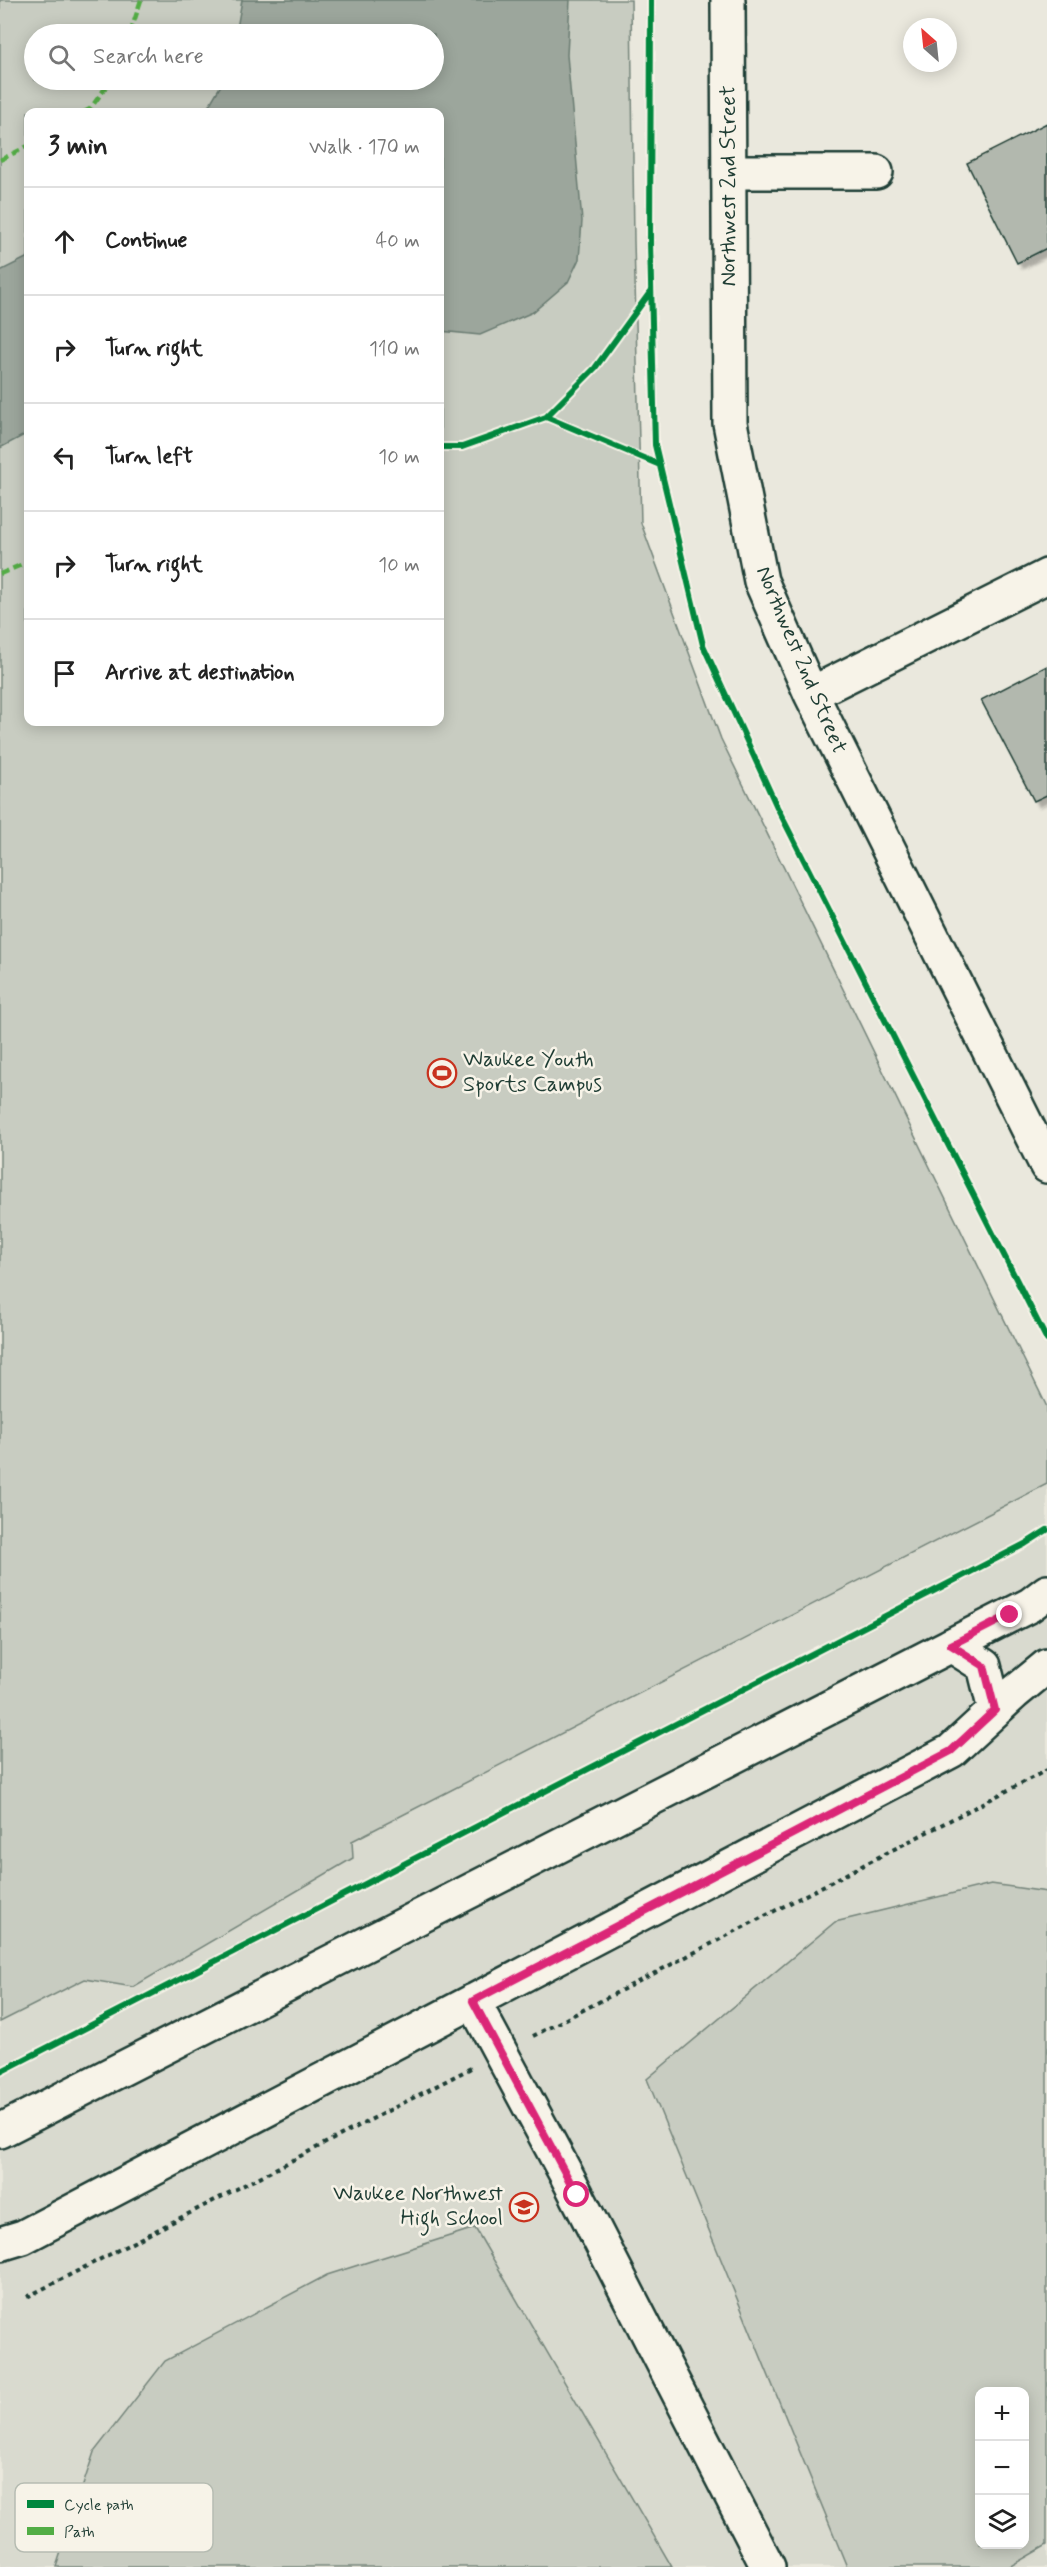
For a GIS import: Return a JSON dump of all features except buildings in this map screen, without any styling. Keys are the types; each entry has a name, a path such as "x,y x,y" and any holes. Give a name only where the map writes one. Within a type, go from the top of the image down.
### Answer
{"street":[{"name":"Northwest 2nd Street","path":"729,0 730,423 761,580 811,694 1047,1166"},
{"path":"729,172 876,172"},
{"path":"811,694 1047,576"},
{"path":"0,2131 1030,1605 1047,1592"},
{"path":"951,1645 984,1666 995,1710"},
{"path":"0,2244 23,2236 951,1751 1047,1666"},
{"path":"473,2001 768,2567"}],"path":[{"path":"27,2297 1047,1770"}],"shaded area":[{"name":"Waukee Youth Sports Campus","path":"0,0 631,0 641,523 721,739 1047,1407 1047,1484 352,1841 353,1858 133,1987 85,1979 0,2022"},
{"path":"242,0 570,0 567,55 582,221 579,259 568,282 533,312 480,335 444,331 444,108 207,108 218,90 444,90 444,24 238,24"},
{"path":"24,259 24,435 0,448 0,271"},
{"name":"Waukee Northwest High School","path":"1047,1484 1047,2567 0,2567 0,2022"},
{"path":"991,1884 1047,1892 1047,2545 1009,2567 847,2567 647,2079 835,1922"},
{"path":"475,2228 672,2567 56,2567 61,2552 213,2552 213,2483 84,2483 94,2452 165,2361 327,2275"}],"marked path":[{"path":"133,24 141,0"},
{"path":"91,108 104,90"},
{"path":"0,160 24,148"},
{"path":"0,574 24,564"}],"cycle path":[{"path":"651,0 650,242 655,445 703,645 777,807 1047,1340"},
{"path":"444,447 462,447 546,417 595,368 651,291"},
{"path":"546,417 660,465"},
{"path":"0,2072 1025,1544 1047,1530"}],"place":[{"name":"Waukee Youth Sports Campus","path":"442,1073"},
{"name":"Waukee Northwest High School","path":"524,2207"}],"route":[{"path":"577,2195 473,2001 951,1751 995,1710 984,1666 951,1645 1010,1615"}]}
